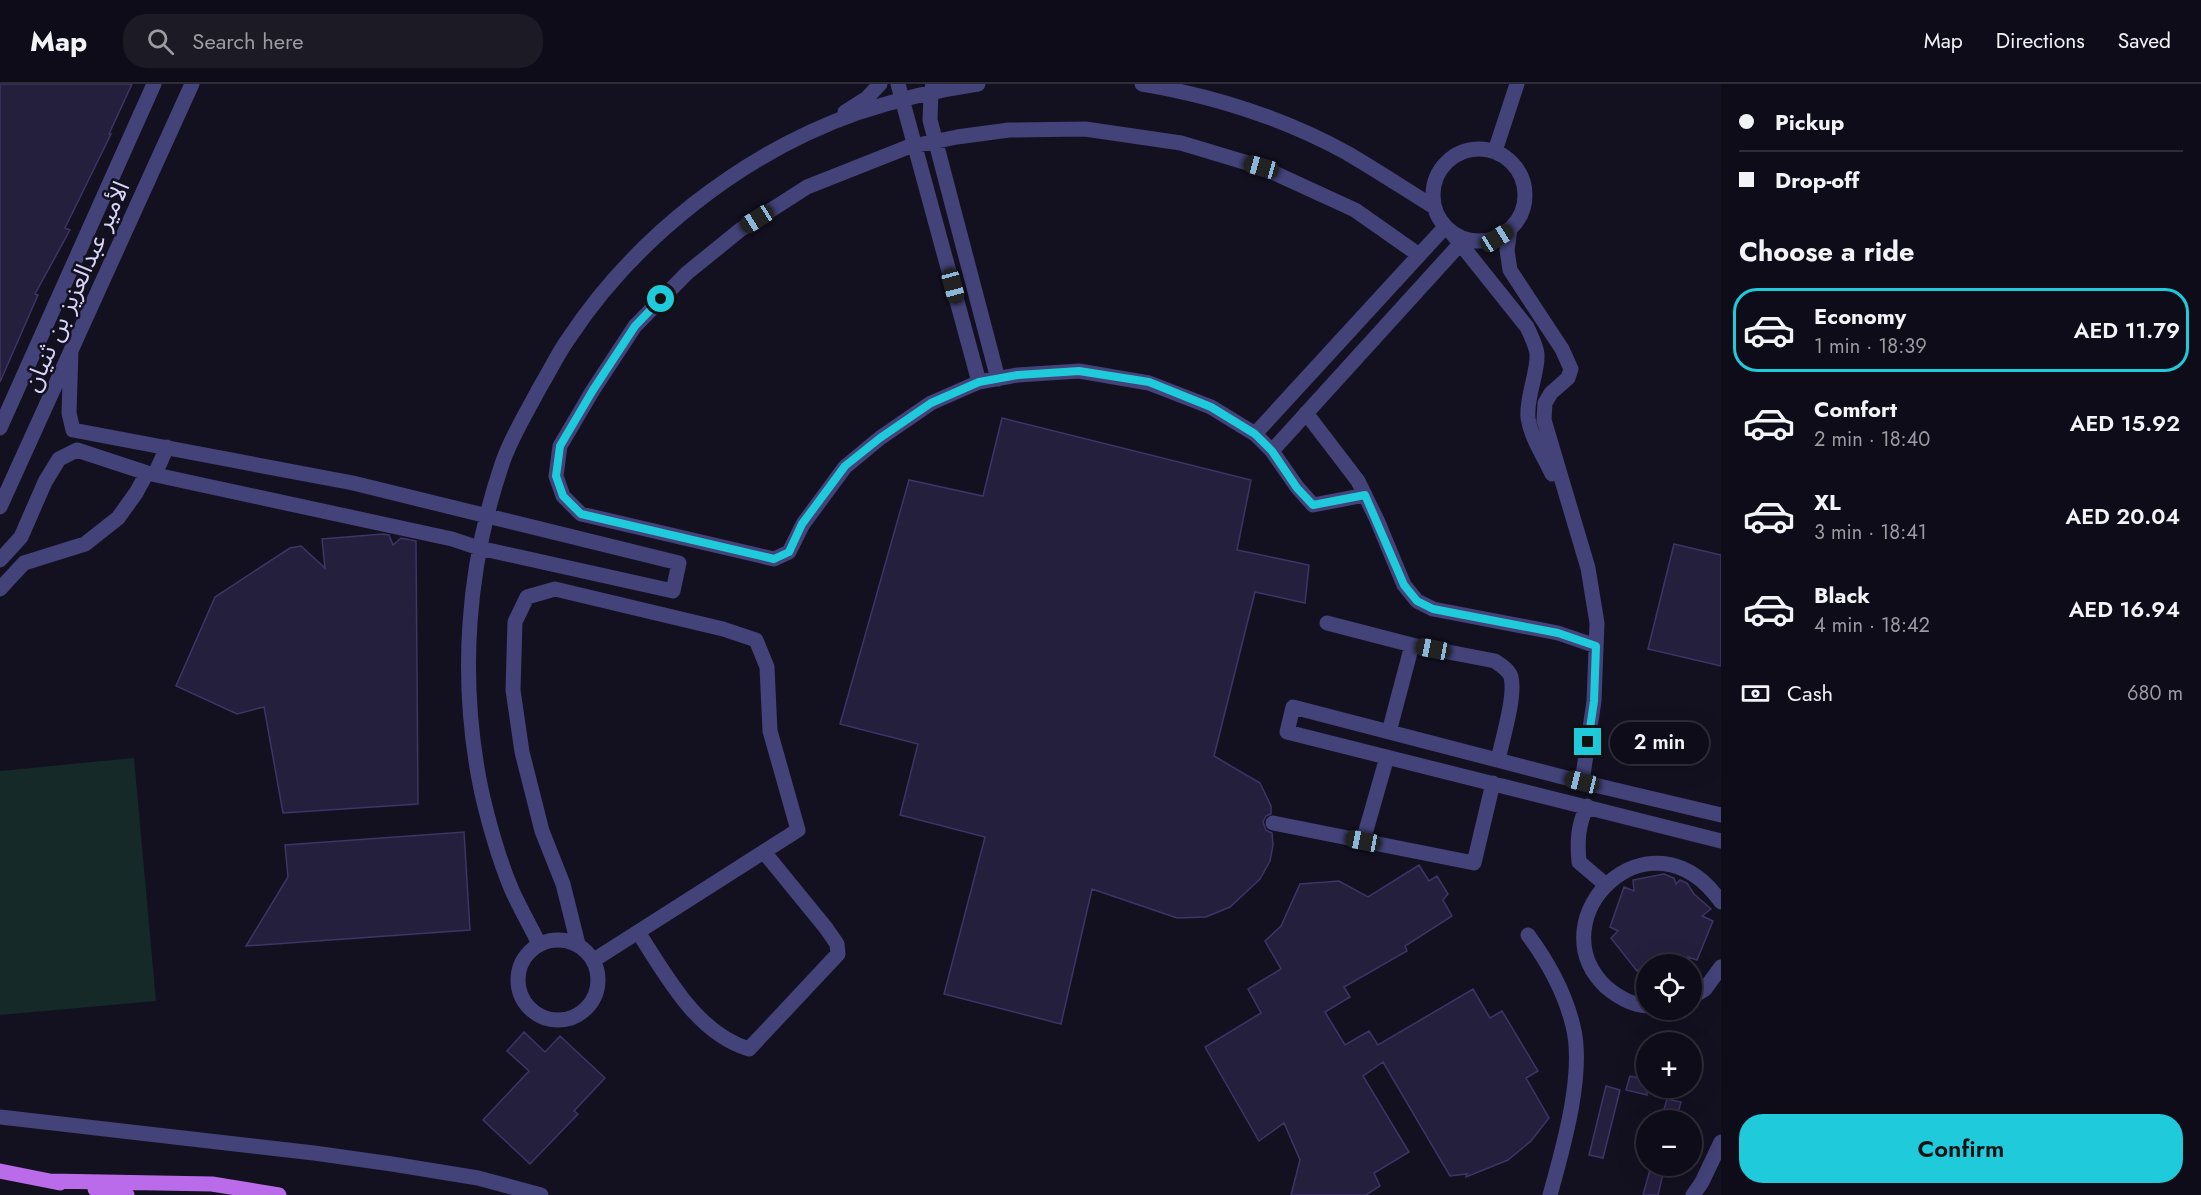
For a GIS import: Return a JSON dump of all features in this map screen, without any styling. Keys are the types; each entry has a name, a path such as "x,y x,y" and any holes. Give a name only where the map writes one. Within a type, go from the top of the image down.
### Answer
{"main road":[{"path":"0,1171 128,1195"},
{"path":"50,1181 212,1184 279,1195"}],"street":[{"name":"الأمير عبدالعزيز بن ثنيان","path":"0,428 4,405 154,84"},
{"name":"الأمير عبدالعزيز بن ثنيان","path":"0,507 192,84"},
{"path":"813,132 867,98 880,84"},
{"path":"898,84 979,382"},
{"path":"539,944 510,886 480,787 473,748 467,649 479,548 487,514 503,461 523,419 568,339 599,297 627,264 697,202 771,152 856,113 932,88 978,84"},
{"path":"1142,84 1222,101 1292,127 1347,153 1434,207"},
{"path":"1495,151 1517,84"},
{"path":"932,88 930,120 998,379"},
{"path":"1365,495 1313,505 1297,488 1272,451 1255,434 1211,407 1149,382 1079,371 1018,375 979,382 931,403 880,438 845,466 802,524 789,552 774,559 581,514 563,496 556,476 560,446 593,390 635,326 687,273 740,230 807,187 846,170 914,146 1009,130 1085,129 1180,143 1261,167 1355,210 1419,255"},
{"path":"1452,234 1465,239 1481,241 1497,238 1510,229 1519,218 1524,206 1523,179 1517,167 1507,158 1495,151 1481,148 1466,150 1453,156 1442,165 1435,178 1432,192 1434,207 1438,218 1527,327 1537,355 1528,403 1531,430 1571,511"},
{"path":"1510,229 1507,250 1510,270 1562,349 1571,369 1568,378 1551,393 1545,403 1544,420 1588,568 1598,622 1594,701 1582,782"},
{"path":"1255,434 1419,255 1452,234"},
{"path":"1272,451 1306,413 1452,234"},
{"path":"0,560 21,537 45,482 59,459 77,450 151,473 452,539 479,548 673,591 679,563 487,514 353,483 73,430 69,413 71,351"},
{"path":"1306,413 1358,481 1404,585 1417,601 1433,609 1558,633 1596,646"},
{"path":"0,589 24,563 85,544 118,518 167,447"},
{"path":"578,944 564,884 542,831 522,752 513,690 515,622 527,597 555,589 723,629 756,640 767,667 770,731 798,830 594,960"},
{"path":"1327,624 1412,645 1495,661 1503,665 1511,675 1512,689 1498,760"},
{"path":"1389,732 1412,645"},
{"path":"1721,814 1582,782 1293,707 1287,732 1587,806 1721,842"},
{"path":"1363,841 1387,757"},
{"path":"1273,823 1474,863 1493,783"},
{"path":"1587,806 1580,821 1577,842 1579,862 1606,885"},
{"path":"638,932 667,977 702,1021 733,1044 749,1049 838,954 837,944 826,928 764,852"},
{"path":"1636,1005 1616,995 1598,979 1587,958 1584,934 1588,911 1600,890 1618,874 1640,865 1664,863 1687,869 1706,883 1721,902"},
{"path":"1528,935 1545,958 1564,998 1574,1027 1576,1053 1572,1100 1550,1195"},
{"path":"552,940 565,940 578,944 594,960 599,976 598,989 593,1002 584,1012 558,1021 545,1019 533,1012 524,1002 519,990 518,977 521,963 528,952 539,944 552,940"},
{"path":"1702,991 1721,967"},
{"path":"0,1117 381,1163 478,1178 541,1195"},
{"path":"1693,1195 1702,1182 1721,1142"}],"green space":[{"path":"134,758 156,1001 0,1015 0,771"}],"building":[{"path":"0,84 132,84 109,134 111,134 65,228 70,230 35,294 38,295 0,382"},
{"path":"1002,418 1251,480 1237,550 1309,565 1305,603 1255,592 1214,756 1260,783 1271,806 1271,814 1266,816 1263,822 1266,830 1272,833 1273,845 1270,861 1260,879 1230,907 1206,917 1177,918 1092,889 1061,1024 944,994 985,837 900,815 918,744 840,724 909,480 983,496"},
{"path":"389,535 393,545 401,538 416,541 418,804 283,813 264,707 237,714 176,686 215,597 290,548 301,546 325,568 322,539"},
{"path":"1674,544 1721,555 1721,666 1648,649"},
{"path":"464,832 470,930 246,946 288,877 285,845"},
{"path":"1419,865 1429,881 1437,876 1448,894 1443,900 1452,916 1405,946 1407,951 1344,987 1350,997 1325,1012 1345,1045 1369,1031 1378,1045 1473,989 1490,1018 1502,1011 1538,1071 1526,1078 1549,1118 1531,1141 1508,1160 1466,1177 1467,1174 1450,1176 1383,1062 1363,1076 1409,1152 1374,1173 1380,1186 1366,1195 1291,1195 1300,1160 1284,1123 1259,1141 1205,1047 1261,1013 1248,989 1281,969 1265,941 1281,926 1300,884 1339,881 1368,897"},
{"path":"1664,874 1674,878 1676,884 1680,880 1687,883 1694,894 1711,909 1702,916 1713,921 1699,954 1636,954 1636,970 1611,938 1618,931 1610,927 1624,887 1634,891 1633,880"},
{"path":"524,1032 545,1052 560,1036 605,1078 574,1111 578,1114 530,1164 483,1120 529,1071 507,1051"},
{"path":"1630,1076 1636,1077 1636,1092 1626,1090"},
{"path":"1606,1086 1620,1090 1603,1158 1589,1155"},
{"path":"1667,1099 1681,1102 1679,1110 1664,1110"},
{"path":"1648,1176 1663,1176 1658,1195 1643,1195"}],"route":[{"path":"661,299 635,326 560,446 556,476 563,496 581,514 774,559 789,552 802,524 845,466 880,438 931,403 979,382 1018,375 1079,371 1149,382 1211,407 1255,434 1272,451 1297,488 1313,505 1365,495 1404,585 1417,601 1433,609 1558,633 1596,646 1594,701 1588,742"}]}
